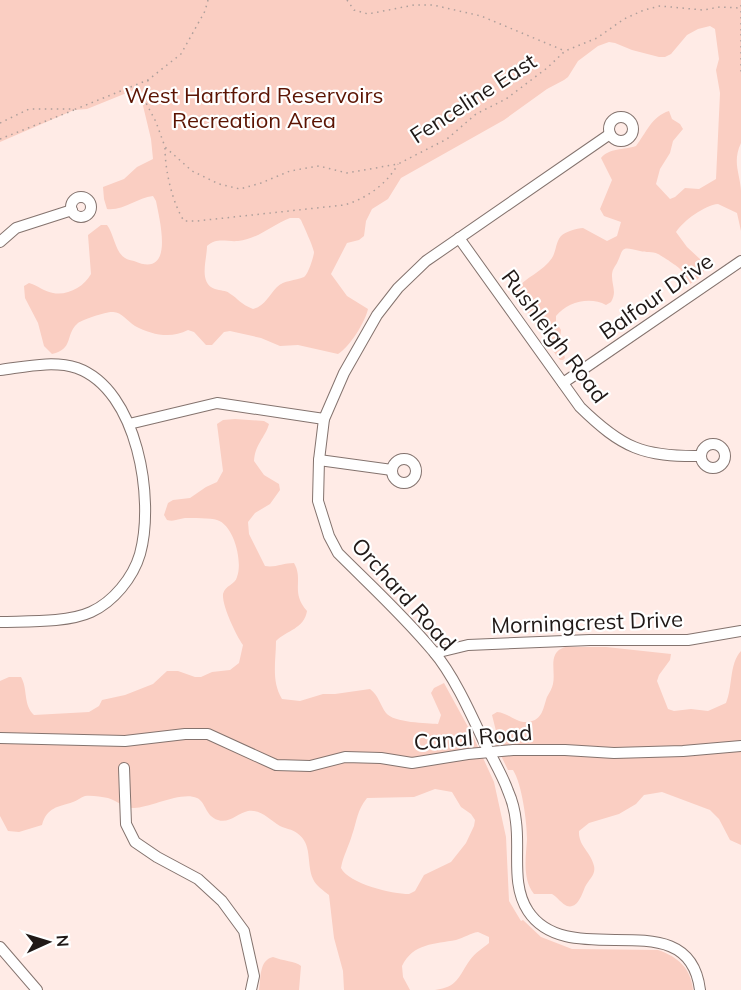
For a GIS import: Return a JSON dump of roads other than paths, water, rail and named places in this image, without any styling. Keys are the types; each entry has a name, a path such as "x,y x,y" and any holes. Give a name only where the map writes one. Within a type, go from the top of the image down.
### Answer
{"street":[{"name":"Orchard Road","path":"610,134 426,261 398,288 377,315 344,373 324,419 319,460 318,501 329,536 338,553 435,653 465,703 508,791 516,822 519,891 533,919 552,932 576,939 652,940 667,944 690,961 698,975 700,990"},
{"path":"0,242 16,228 72,210"},
{"name":"Rushleigh Road","path":"459,238 580,408 603,430 626,444 650,453 671,457 702,456"},
{"name":"Balfour Drive","path":"563,383 741,261"},
{"path":"0,370 35,365 62,365 78,369 96,379 107,389 118,401 129,424 139,461 145,512 144,535 139,556 131,574 111,598 90,612 75,617 0,622"},
{"path":"129,424 217,403 324,419"},
{"path":"319,460 392,470"},
{"name":"Morningcrest Drive","path":"435,653 480,645 590,640 688,640 741,630"},
{"name":"Canal Road","path":"0,738 125,741 185,734 208,734 276,765 310,765 345,757 381,758 412,764 513,750 614,753 683,751 741,746"},
{"path":"124,768 126,824 135,842 157,858 198,879 222,901 244,931 254,976 251,990"},
{"path":"0,946 37,990"}],"park label":[{"name":"West Hartford Reservoirs Recreation Area","path":"254,108"}]}
